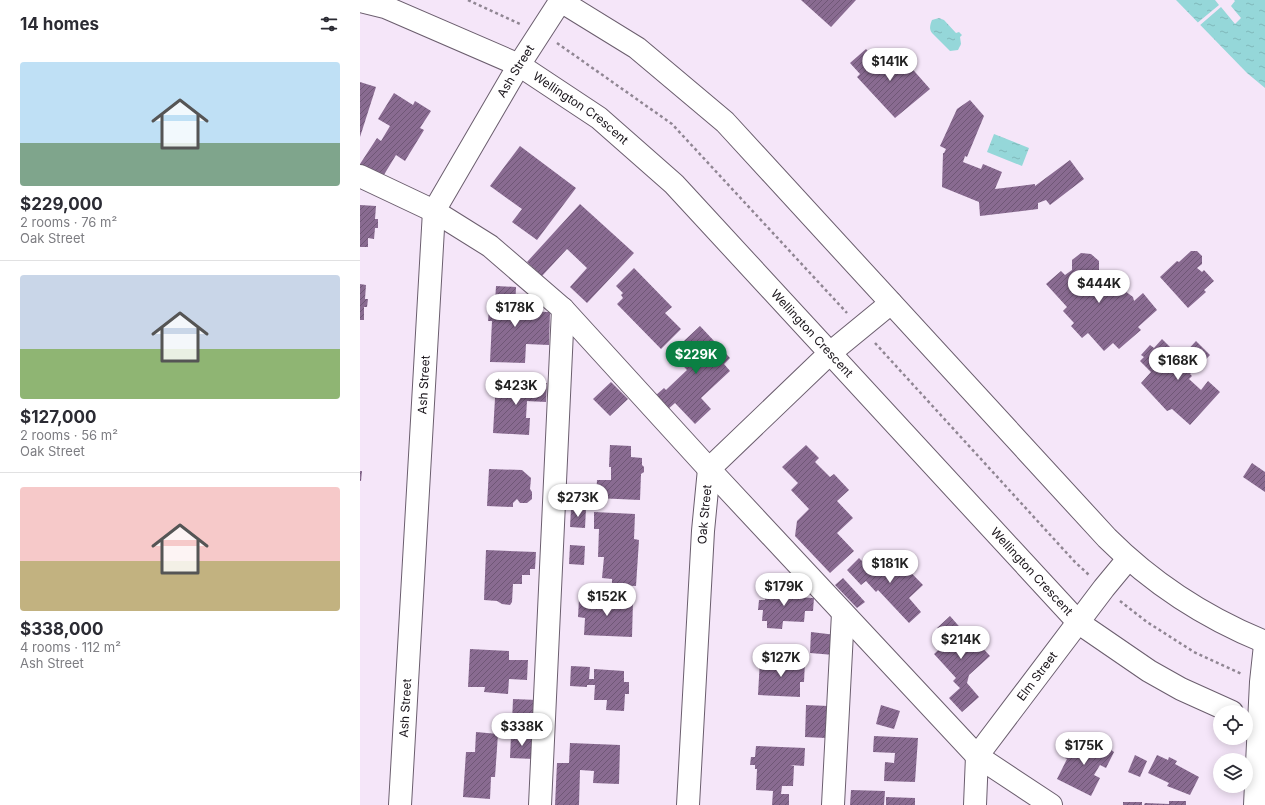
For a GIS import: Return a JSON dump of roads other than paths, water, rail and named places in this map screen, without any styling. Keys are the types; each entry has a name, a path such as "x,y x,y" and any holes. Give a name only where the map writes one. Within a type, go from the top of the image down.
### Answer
{"street":[{"name":"Ash Street","path":"400,805 434,211 519,65 560,0"},
{"path":"560,0 637,48 725,122 1107,538 1128,559 1157,581 1208,615 1265,642"},
{"name":"Wellington Crescent","path":"360,1 385,7 519,65 599,118 674,184 1079,623 1149,670 1181,689 1216,705"},
{"path":"360,176 434,211 490,246 563,309 709,470 977,756 1050,805"},
{"name":"Oak Street","path":"688,805 703,531 709,470 830,353 891,303"},
{"path":"540,805 563,309"},
{"name":"Elm Street","path":"977,756 1104,588 1128,559"},
{"path":"833,805 843,613"},
{"path":"1255,805 1257,723 1265,646"},
{"path":"975,805 977,756"}],"water":[{"path":"1176,0 1265,0 1265,88 1247,73"},
{"path":"939,18 944,20 956,33 959,32 962,35 960,37 961,44 958,50 950,51 932,33 930,27 932,20"},
{"path":"994,134 1029,148 1022,166 987,152"}]}
